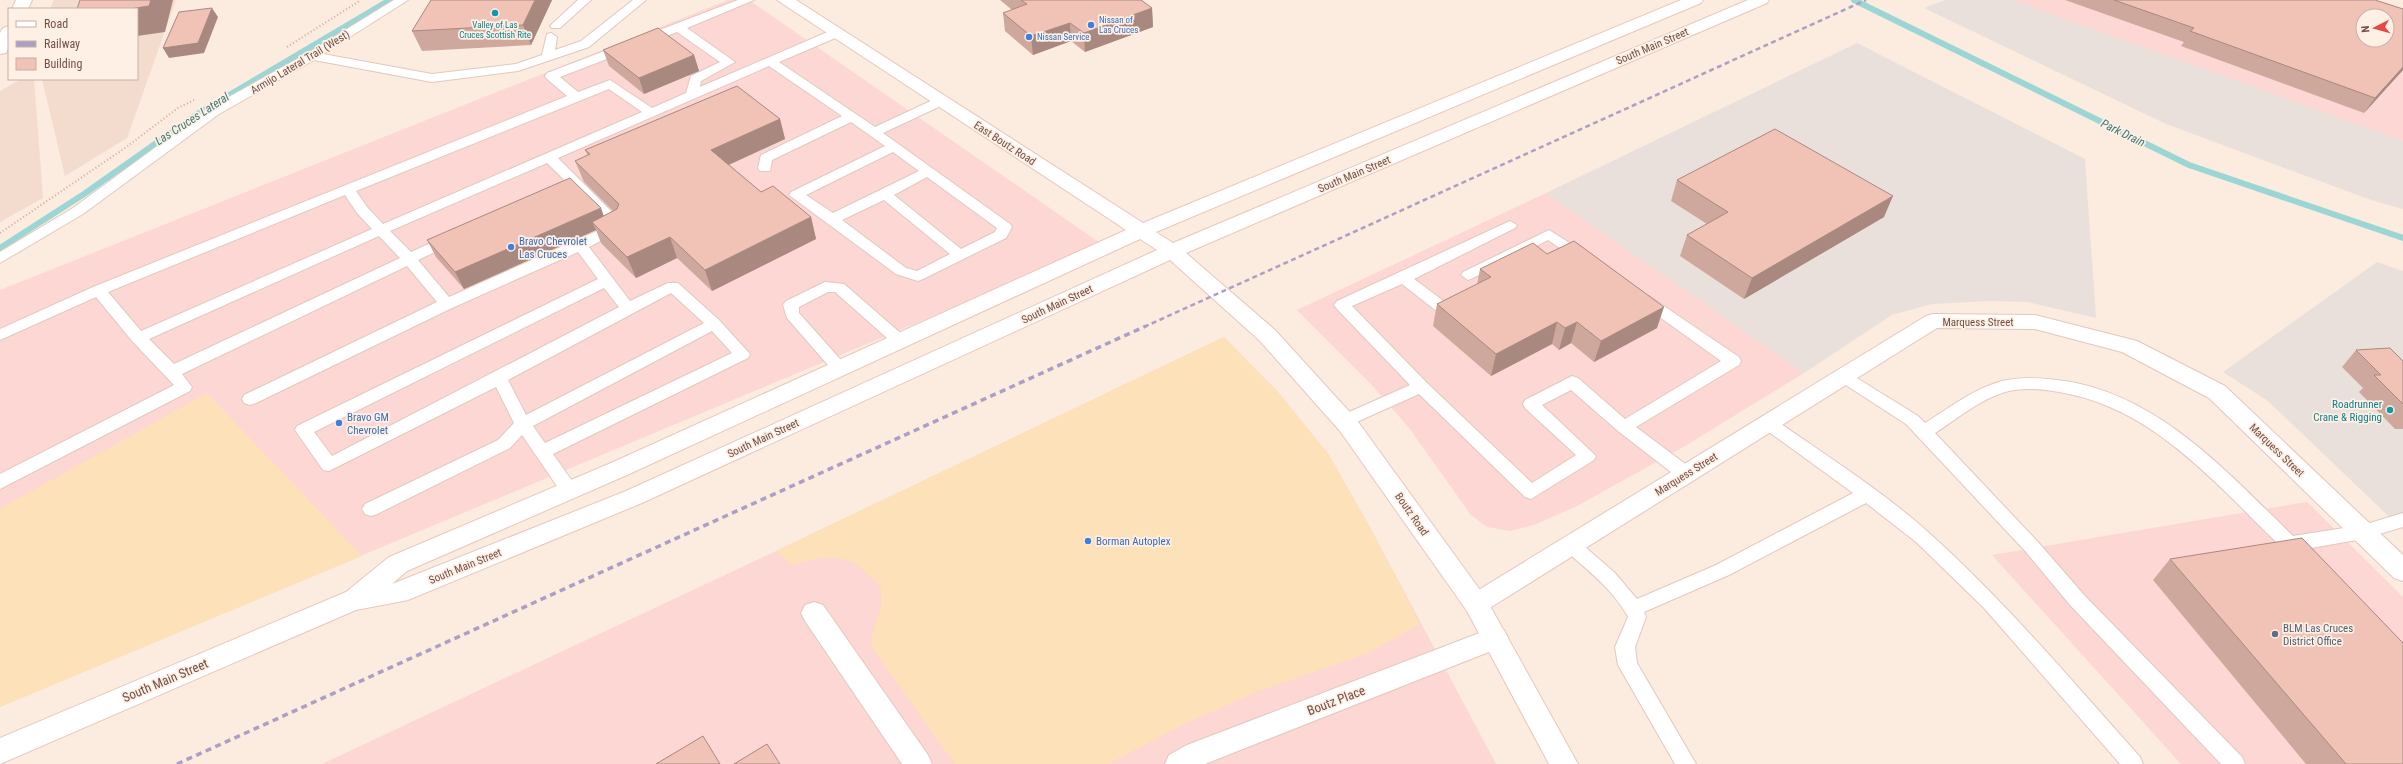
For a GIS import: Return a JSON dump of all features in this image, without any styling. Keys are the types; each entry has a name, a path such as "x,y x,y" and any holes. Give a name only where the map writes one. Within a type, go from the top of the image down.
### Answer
{"main road":[{"name":"East Boutz Road","path":"785,0 1172,251 1220,292"},
{"name":"South Main Street","path":"353,600 398,564 569,490 1141,231 1694,0"},
{"name":"South Main Street","path":"0,751 353,600 399,593 634,497 1172,251 1757,1"},
{"path":"0,49 8,33"},
{"name":"Boutz Road","path":"1220,292 1267,335 1344,421 1476,604 1564,764"},
{"name":"Marquess Street","path":"1476,604 1932,321 2035,322 2128,346 2217,392 2403,570"},
{"path":"814,614 918,764"},
{"name":"Boutz Place","path":"1179,764 1196,754 1495,638"}],"lane":[{"name":"Armijo Lateral Trail (West)","path":"0,258 78,211 214,111 312,56 402,0"},
{"path":"548,57 553,32 585,0"},
{"path":"576,98 551,76 748,0"},
{"path":"312,56 432,78 518,67 585,44 634,2"},
{"path":"678,27 729,62 695,79 692,93"},
{"path":"138,338 692,93 836,33"},
{"path":"770,61 853,116 1005,227 1002,235 918,276 901,272 832,219 791,191 894,147"},
{"path":"0,335 98,290 305,205 349,190 610,84 650,112"},
{"path":"874,132 941,101"},
{"path":"765,168 766,158 853,116"},
{"path":"250,398 447,304 581,245 619,226 549,157"},
{"path":"832,219 885,194 928,171"},
{"path":"559,188 574,182"},
{"path":"349,190 362,210 410,259 447,304"},
{"path":"885,194 960,255"},
{"path":"1510,225 1403,278 1342,305 1421,388 1531,492 1588,456 1531,404 1572,382 1624,427 1686,474"},
{"path":"172,372 466,232"},
{"path":"1468,275 1549,234 1595,266"},
{"path":"581,245 589,259 608,280 628,309"},
{"path":"1403,278 1444,309"},
{"path":"543,451 742,354 714,324 673,286 499,378 329,465 303,430 608,280"},
{"path":"840,368 792,314 791,305 825,286 839,287 900,341"},
{"path":"0,482 184,387 172,372 138,338 98,290"},
{"path":"1624,427 1733,361 1634,293"},
{"path":"371,509 504,444 523,424 714,324"},
{"path":"1844,376 1912,420 2032,547 2077,600 2235,764"},
{"path":"499,378 523,424 569,490"},
{"path":"1923,433 1968,404 2002,387 2038,383 2072,386 2104,395 2149,418 2181,440 2290,544 2312,567"},
{"path":"1344,421 1421,388"},
{"path":"1768,423 1867,494 1922,537 1991,603 2133,764"},
{"path":"1633,608 1683,590 1771,546 1867,494"},
{"path":"2290,544 2363,532 2403,520"},
{"path":"1571,545 1622,591 1633,608 1637,617 1626,647 1628,664 1686,764"}],"shaded area":[{"path":"54,0 176,0 127,138 65,176 42,80 138,80 138,8 50,8"},
{"name":"Bravo GM Chevrolet","path":"728,0 749,0 1103,245 0,707 0,290"},
{"path":"1945,0 2012,0 2403,141 2403,209 2371,200 2166,124 1924,8"},
{"path":"2012,0 2366,0 2389,8 2355,8 2355,48 2395,48 2395,10 2403,13 2403,141"},
{"path":"1857,43 2085,159 2096,318 2028,302 1990,301 1932,304 1892,315 1804,373 1546,193"},
{"path":"19,80 34,80 43,198 0,222 0,91"},
{"path":"1546,193 1804,373 1680,449 1575,507 1534,525 1510,531 1487,527 1471,515 1409,428 1371,384 1297,310"},
{"path":"2377,262 2403,271 2403,530 2268,401 2223,372"},
{"name":"Borman Autoplex","path":"1224,337 1278,392 1329,455 1372,531 1496,764 322,764 776,551"},
{"path":"2307,502 2403,597 2403,764 2181,764 1992,555"}],"sand":[{"name":"Borman Autoplex","path":"1224,337 1278,392 1329,455 1372,531 1420,624 1368,653 1256,692 1187,723 1108,764 955,764 871,646 872,635 881,608 881,587 870,576 851,562 842,559 820,558 793,565 776,551"},
{"path":"207,393 362,556 0,707 0,509"}],"building":[{"path":"80,0 151,0 149,6 136,8 77,8"},
{"path":"431,0 535,0 523,25 412,31"},
{"path":"1021,0 1141,0 1152,8 1084,33 1070,23 1031,36 1003,13 1027,4"},
{"path":"2114,0 2375,0 2403,9 2403,67 2375,98 2190,31 2194,28"},
{"path":"212,8 198,43 163,48 179,12"},
{"path":"658,28 694,55 639,78 603,50"},
{"path":"737,86 780,119 711,150 761,192 773,186 811,217 705,270 670,237 627,257 592,222 617,209 619,204 575,161 590,154 585,150"},
{"path":"1775,129 1893,196 1752,278 1687,235 1728,212 1677,180"},
{"path":"570,178 601,208 455,272 427,240"},
{"path":"1574,241 1664,307 1601,341 1577,322 1565,328 1557,322 1496,354 1437,304 1491,277 1480,269 1533,243 1547,254"},
{"path":"2390,348 2403,361 2403,404 2374,375 2381,375 2356,350"},
{"name":"BLM Las Cruces District Office","path":"2302,538 2403,643 2403,764 2346,764 2170,559"},
{"path":"703,736 720,764 656,764"},
{"path":"767,744 780,764 734,764"}],"waterway":[{"name":"Las Cruces Lateral","path":"0,248 84,194 199,113 390,0"},
{"name":"Park Drain","path":"1854,0 2189,165 2403,238"}],"railway":[{"path":"1144,327 1866,0"},
{"path":"177,764 1146,326"}],"place":[{"name":"Valley of Las Cruces Scottish Rite","path":"495,13"},
{"name":"Nissan of Las Cruces","path":"1091,25"},
{"name":"Nissan Service","path":"1029,37"},
{"name":"Bravo Chevrolet Las Cruces","path":"511,247"},
{"name":"Roadrunner Crane & Rigging","path":"2390,410"},
{"name":"Bravo GM Chevrolet","path":"339,423"},
{"name":"Borman Autoplex","path":"1088,541"},
{"name":"BLM Las Cruces District Office","path":"2275,634"}]}
